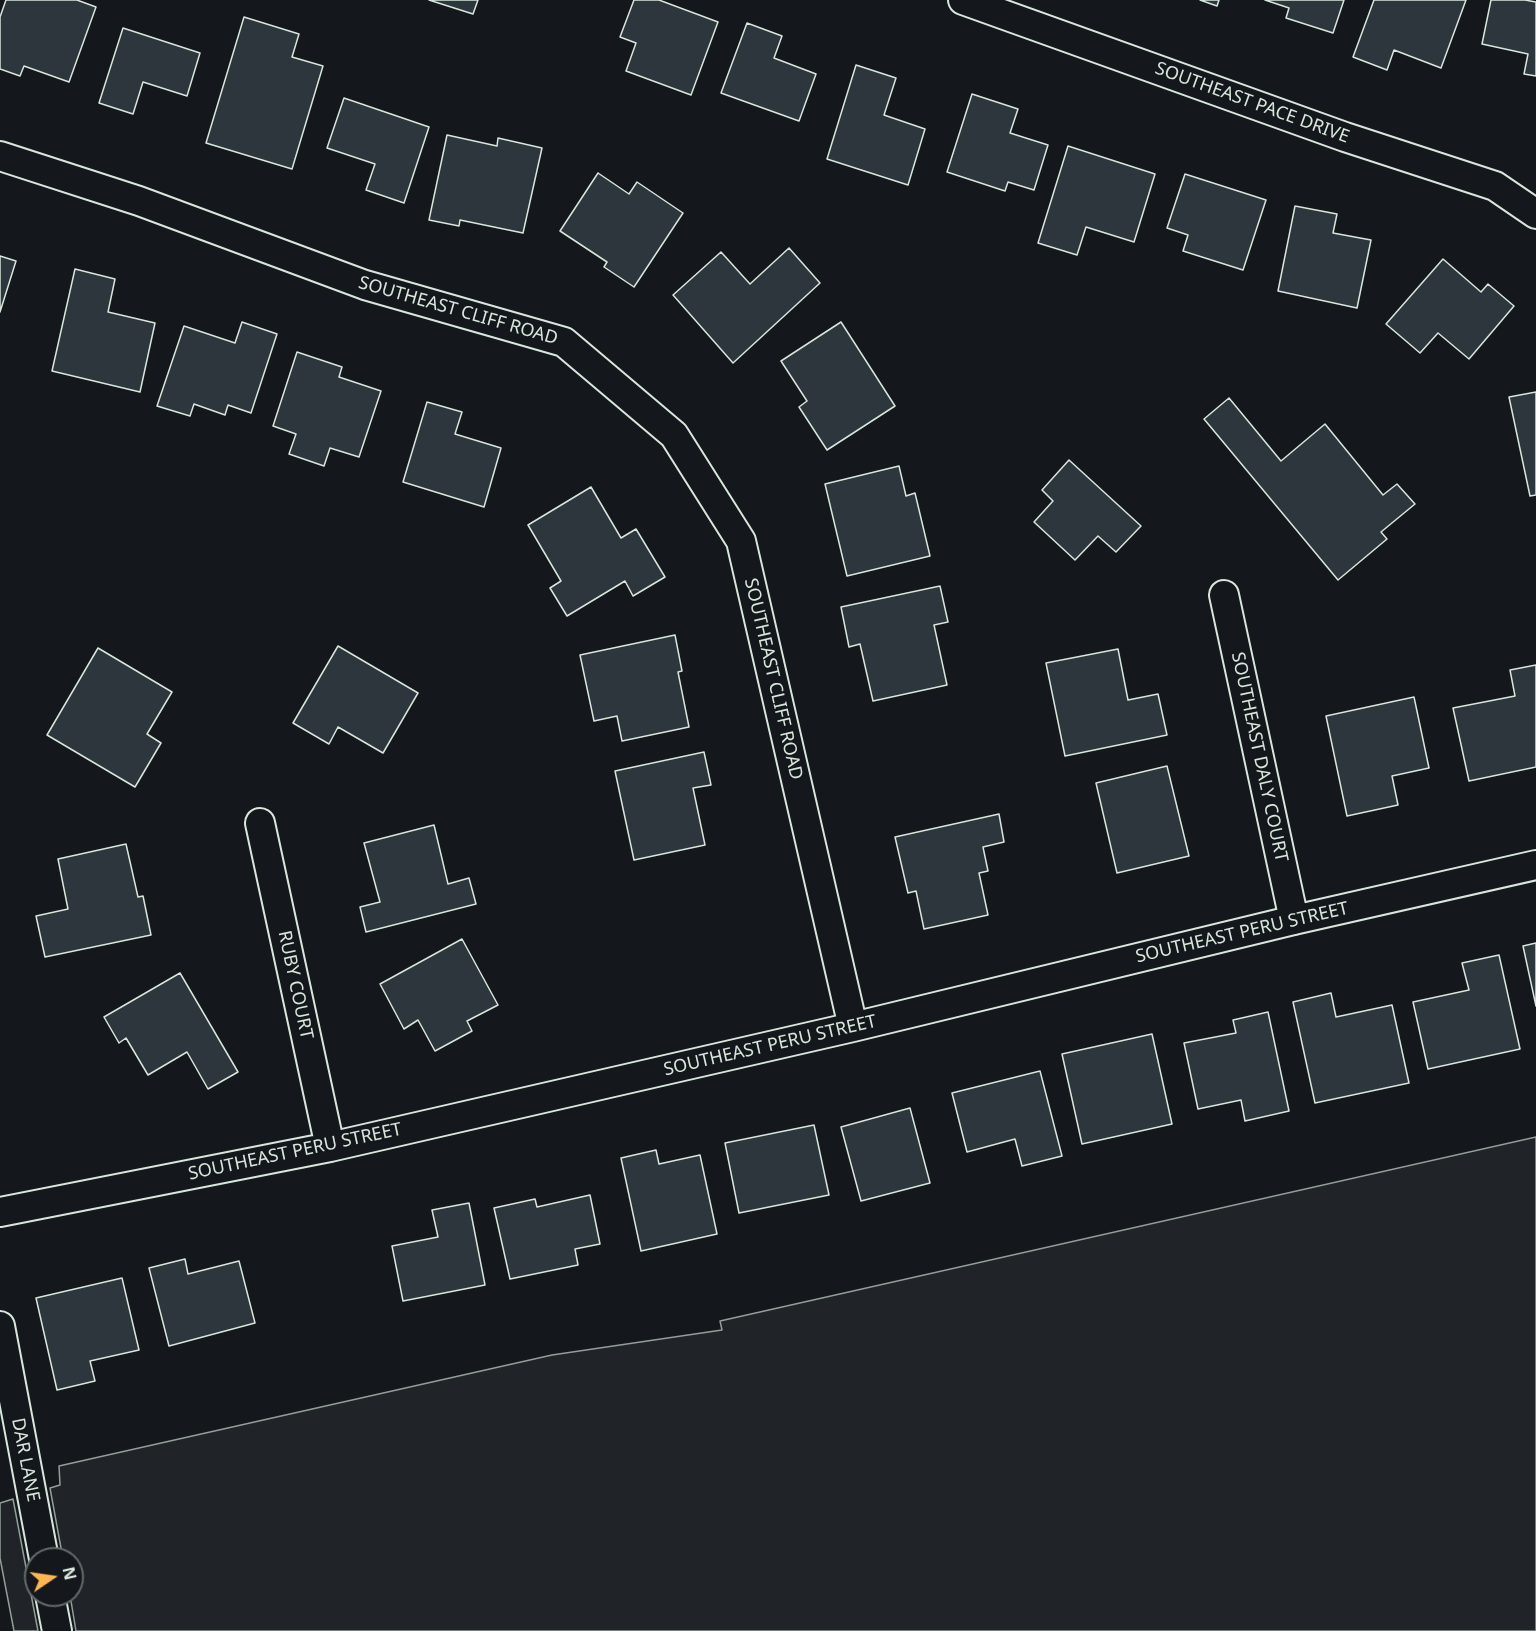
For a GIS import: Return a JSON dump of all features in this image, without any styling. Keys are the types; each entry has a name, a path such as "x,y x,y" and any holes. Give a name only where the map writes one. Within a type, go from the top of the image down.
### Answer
{"street":[{"name":"SOUTHEAST PACE DRIVE","path":"963,0 1345,137 1495,186 1536,214"},
{"name":"SOUTHEAST CLIFF ROAD","path":"0,156 139,201 365,285 564,342 674,435 741,541 853,1027"},
{"name":"SOUTHEAST DALY COURT","path":"1224,595 1294,920"},
{"name":"RUBY COURT","path":"260,823 330,1147"},
{"name":"SOUTHEAST PERU STREET","path":"0,1212 330,1147 853,1027 1294,920 1536,865"},
{"name":"DAR LANE","path":"0,1326 42,1547"},
{"path":"52,1607 57,1631"}],"shaded area":[{"path":"1536,1137 1536,1631 76,1631 72,1607 84,1607 84,1547 61,1547 50,1488 60,1485 59,1466 552,1355 722,1330 720,1321"},
{"path":"13,1499 24,1557 24,1607 33,1607 38,1631 14,1631 0,1558 0,1503"}],"building":[{"path":"6,0 77,0 96,7 69,82 24,66 20,76 0,69 0,17"},
{"path":"429,0 478,0 473,14"},
{"path":"634,0 659,0 718,22 691,95 626,71 636,43 620,37"},
{"path":"1200,0 1219,0 1217,6"},
{"path":"1265,0 1344,0 1333,33 1286,18 1289,8"},
{"path":"1374,0 1466,0 1441,68 1394,50 1387,70 1353,57"},
{"path":"1491,0 1536,2 1536,76 1524,74 1528,54 1482,44"},
{"path":"244,17 299,34 292,57 323,66 292,169 206,143"},
{"path":"747,23 782,36 774,58 816,74 799,121 721,93"},
{"path":"123,28 200,53 187,96 143,82 133,114 99,103"},
{"path":"856,65 896,78 884,115 925,129 908,185 827,159"},
{"path":"972,94 1018,109 1010,133 1048,145 1034,190 1008,182 1005,191 947,172"},
{"path":"344,98 429,127 404,203 366,190 375,164 327,148"},
{"path":"447,135 497,146 498,138 542,148 523,233 460,220 459,226 429,220"},
{"path":"1068,146 1155,174 1134,242 1086,227 1077,255 1038,243"},
{"path":"598,173 629,194 637,182 683,213 634,287 604,267 607,262 560,231"},
{"path":"1185,174 1266,200 1243,270 1183,251 1188,235 1167,228"},
{"path":"1295,206 1337,214 1333,233 1371,240 1357,308 1278,291"},
{"path":"789,248 820,283 733,363 673,295 721,252 750,284"},
{"path":"0,256 16,261 0,312"},
{"path":"1443,259 1481,292 1488,284 1514,306 1469,359 1438,333 1420,353 1386,324"},
{"path":"75,269 115,279 108,312 155,323 140,392 52,371"},
{"path":"242,322 277,334 251,413 228,405 225,415 194,404 190,416 157,406 184,326 235,343"},
{"path":"841,322 895,406 827,450 799,407 807,401 781,361"},
{"path":"297,352 342,367 339,377 381,391 359,457 330,448 324,466 289,454 296,434 273,426"},
{"path":"1536,392 1536,495 1530,496 1509,397"},
{"path":"1229,398 1281,461 1325,424 1383,495 1397,484 1415,504 1381,532 1387,539 1338,580 1204,419"},
{"path":"427,402 462,412 455,434 501,448 484,507 403,482"},
{"path":"1069,460 1141,526 1116,552 1098,536 1075,560 1034,522 1053,501 1042,490"},
{"path":"899,466 906,496 915,493 930,556 847,576 825,484"},
{"path":"591,487 621,538 636,529 665,577 633,596 625,581 567,616 550,588 561,581 528,525"},
{"path":"940,586 948,622 934,625 947,685 873,701 860,644 849,647 841,607"},
{"path":"675,635 682,671 678,672 689,727 622,741 617,716 594,721 580,655"},
{"path":"338,646 418,693 383,753 338,727 329,744 293,723"},
{"path":"98,648 172,692 147,734 161,743 135,787 47,735"},
{"path":"1118,649 1128,700 1158,694 1167,735 1065,756 1046,663"},
{"path":"1536,665 1536,767 1469,781 1453,708 1515,696 1510,670"},
{"path":"1414,697 1429,768 1392,776 1398,805 1347,816 1326,716"},
{"path":"704,752 711,785 693,788 705,845 634,860 615,771"},
{"path":"1167,766 1189,856 1117,873 1096,783"},
{"path":"999,814 1004,842 983,847 988,871 979,873 988,915 924,929 916,891 908,893 895,837"},
{"path":"434,825 448,884 469,878 476,904 366,932 360,907 380,902 364,843"},
{"path":"126,844 138,897 143,896 151,935 45,957 36,916 68,909 58,859"},
{"path":"462,939 498,1005 467,1021 472,1031 435,1051 418,1020 404,1029 380,984"},
{"path":"1536,943 1536,1006 1523,946"},
{"path":"1499,955 1520,1049 1428,1069 1413,1002 1469,990 1462,963"},
{"path":"180,973 238,1072 208,1089 187,1052 148,1075 126,1038 119,1043 104,1017"},
{"path":"1331,993 1336,1017 1392,1005 1409,1083 1315,1103 1293,1002"},
{"path":"1268,1012 1289,1111 1245,1121 1241,1100 1198,1109 1184,1043 1236,1033 1233,1020"},
{"path":"1152,1034 1172,1124 1082,1144 1062,1054"},
{"path":"1040,1071 1062,1156 1022,1166 1015,1139 967,1152 952,1093"},
{"path":"910,1108 930,1183 861,1201 841,1127"},
{"path":"814,1125 829,1195 739,1213 725,1143"},
{"path":"656,1150 659,1164 700,1155 717,1234 641,1251 621,1158"},
{"path":"590,1195 600,1244 575,1249 578,1265 510,1279 494,1208 535,1199 537,1207"},
{"path":"469,1203 485,1285 403,1301 392,1246 438,1237 432,1210"},
{"path":"185,1259 188,1274 239,1261 255,1323 169,1346 149,1268"},
{"path":"122,1278 139,1350 90,1361 95,1381 57,1390 36,1298"}]}
